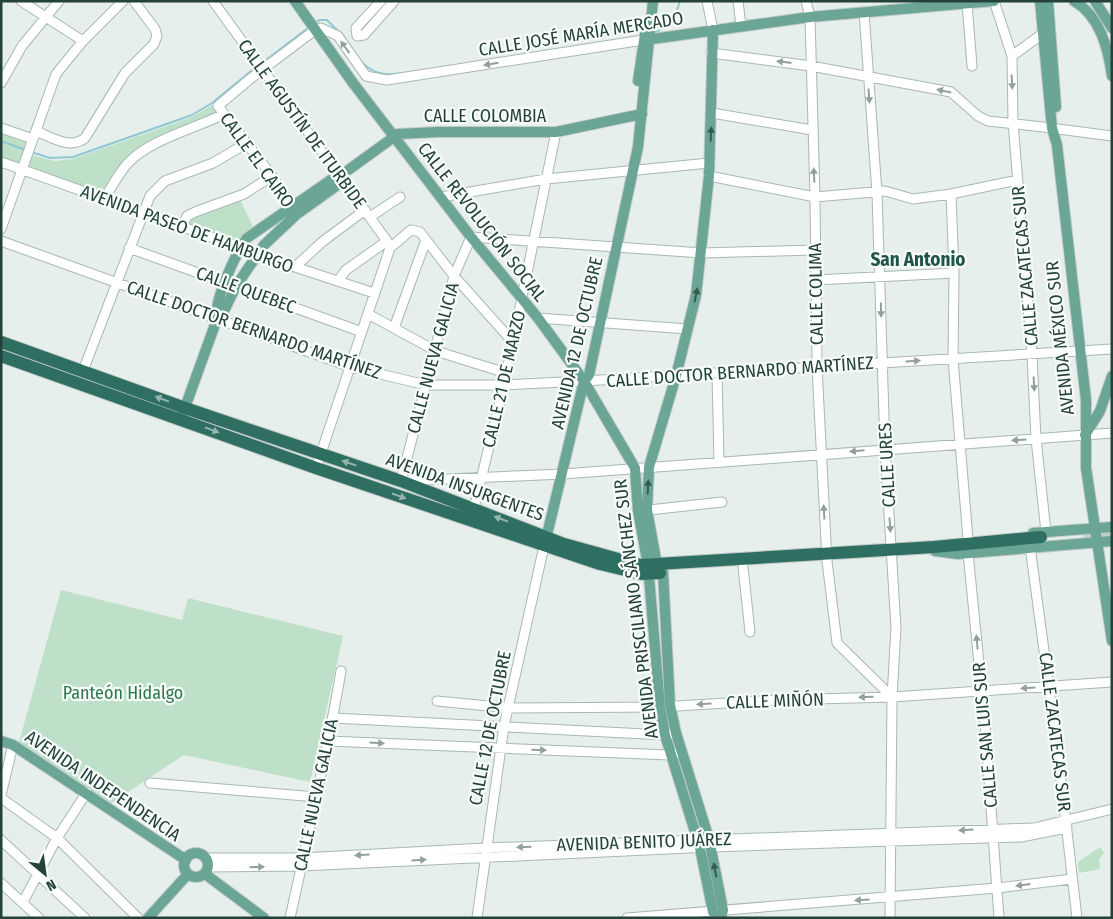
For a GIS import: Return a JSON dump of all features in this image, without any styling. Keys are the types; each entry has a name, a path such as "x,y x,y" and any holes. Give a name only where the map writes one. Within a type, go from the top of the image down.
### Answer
{"highway":[{"name":"AVENIDA INSURGENTES","path":"1,342 102,378 183,414 316,468 545,541 654,569 743,566 826,556"},
{"path":"33,368 37,355"},
{"name":"AVENIDA INSURGENTES","path":"1,356 33,368 183,414 322,454 474,508 545,541"},
{"path":"33,368 45,363 95,380 102,378"},
{"name":"AVENIDA INSURGENTES","path":"654,569 934,549 1044,539"}],"main road":[{"name":"CALLE REVOLUCIÓN SOCIAL","path":"295,1 394,136 471,237 538,318 584,381 635,468"},
{"name":"AVENIDA 12 DE OCTUBRE","path":"647,1 647,36"},
{"name":"AVENIDA 12 DE OCTUBRE","path":"545,541 563,474 584,381 589,375 634,171 638,147 638,115 653,1"},
{"name":"CALLE JOSÉ MARÍA MERCADO","path":"647,36 713,30 810,17 994,1"},
{"name":"AVENIDA MÉXICO SUR","path":"1040,1 1078,352 1086,400 1086,468 1095,542 1112,641"},
{"name":"AVENIDA MÉXICO SUR","path":"1048,1 1055,128"},
{"path":"1074,1 1094,20 1105,46 1112,76"},
{"path":"1104,1 1112,20"},
{"path":"1091,2 1112,28"},
{"path":"1091,2 1100,18 1112,48"},
{"name":"AVENIDA PRISCILIANO SÁNCHEZ SUR","path":"643,511 649,467 688,329 702,253 709,176 713,30"},
{"path":"1045,37 1057,145"},
{"name":"CALLE COLOMBIA","path":"394,136 438,132 556,132 638,115"},
{"path":"183,414 217,319 223,313 240,248 247,238 339,184 340,176 394,136"},
{"path":"230,284 295,211"},
{"path":"1085,435 1093,424 1112,376"},
{"path":"1086,400 1090,407 1095,407 1104,398"},
{"name":"AVENIDA PRISCILIANO SÁNCHEZ SUR","path":"635,468 654,569 665,706 665,736 704,844"},
{"name":"AVENIDA INSURGENTES","path":"934,549 950,554 968,554 1093,528 1112,527"},
{"name":"AVENIDA INSURGENTES","path":"934,549 950,541 968,539 1044,539"},
{"path":"1044,539 1112,541"},
{"name":"AVENIDA PRISCILIANO SÁNCHEZ SUR","path":"654,569 665,706 682,752 719,914"},
{"name":"AVENIDA INDEPENDENCIA","path":"1,741 13,745 87,792 186,860"},
{"path":"206,867 194,877 188,874 185,868 186,860 190,855 197,853 206,867 264,918"},
{"path":"148,918 188,874"}],"street":[{"path":"21,1 83,42"},
{"path":"1,83 18,53 59,1"},
{"path":"1,229 56,74 83,42 123,1"},
{"path":"1,128 33,138 67,143 77,143 86,138 121,80 154,44 155,29 134,1"},
{"name":"CALLE AGUSTÍN DE ITURBIDE","path":"213,1 388,244"},
{"path":"381,1 356,28 357,36 364,35 394,1"},
{"path":"707,1 713,30"},
{"path":"738,1 741,26"},
{"name":"CALLE COLIMA","path":"806,1 810,17 812,130 816,197 817,367 826,556 837,643 892,697"},
{"name":"CALLE ZACATECAS SUR","path":"994,1 1012,56 1013,122 1032,355 1044,539 1049,687 1078,918"},
{"path":"967,3 972,66"},
{"name":"CALLE URES","path":"864,12 876,192 885,449 896,628 892,697 891,838 888,898 890,918"},
{"path":"263,70 313,27"},
{"name":"CALLE JOSÉ MARÍA MERCADO","path":"313,27 321,28 338,36 366,76 387,80 647,36"},
{"path":"1012,56 1045,37"},
{"path":"712,53 811,66 951,92 988,121 1013,122 1112,136"},
{"name":"CALLE EL CAIRO","path":"263,70 218,106 272,176 295,211"},
{"path":"712,113 812,130"},
{"path":"104,198 120,173 140,153 156,143 224,114"},
{"name":"CALLE 21 DE MARZO","path":"474,508 504,385 556,132"},
{"path":"83,371 142,212 150,196 165,181 213,163 247,143"},
{"name":"AVENIDA PASEO DE HAMBURGO","path":"1,162 183,225 240,248 374,293"},
{"path":"441,197 546,179 709,163"},
{"path":"183,225 188,216 195,212 244,194 272,176"},
{"path":"709,176 816,197 885,191 913,199 951,194 1018,180"},
{"path":"951,194 954,273 953,359 968,539"},
{"path":"295,267 322,242 367,214 400,197"},
{"path":"338,281 346,270 411,230 420,232 454,276 513,342"},
{"path":"471,237 702,253 815,250"},
{"name":"CALLE NUEVA GALICIA","path":"401,481 454,276 471,237"},
{"path":"394,328 426,240"},
{"name":"CALLE DOCTOR BERNARDO MARTÍNEZ","path":"1,241 351,367 426,385 504,385 584,381 1112,350"},
{"path":"316,468 351,367 388,244"},
{"name":"CALLE QUEBEC","path":"129,248 362,332"},
{"path":"815,280 954,273"},
{"path":"368,314 436,351 506,373"},
{"path":"538,318 688,329"},
{"path":"717,374 719,461"},
{"path":"401,481 563,474 1112,433"},
{"path":"643,511 722,502"},
{"name":"CALLE 12 DE OCTUBRE","path":"477,918 504,726 545,541"},
{"name":"CALLE SAN LUIS SUR","path":"968,554 994,833 999,918"},
{"path":"743,566 750,632"},
{"name":"CALLE NUEVA GALICIA","path":"290,918 317,797 341,671"},
{"name":"CALLE MIÑÓN","path":"437,701 509,708 665,706 892,697 1112,682"},
{"path":"333,718 665,736 676,733"},
{"path":"328,741 671,755 682,752"},
{"path":"13,745 1,797 57,838 138,918"},
{"path":"150,784 317,797"},
{"path":"24,902 57,838 87,792"},
{"path":"1067,825 1112,809"},
{"name":"AVENIDA BENITO JUÁREZ","path":"994,833 1036,835 1067,825"},
{"name":"AVENIDA BENITO JUÁREZ","path":"206,867 485,852 994,833 1067,825"},
{"path":"1,840 38,872 85,918"},
{"path":"627,918 719,914 997,888 1072,879"},
{"path":"1,883 24,902 39,918"}],"green space":[{"path":"214,104 218,111 139,149 101,195 26,169 31,155 55,161 73,159 192,117"},
{"path":"1,133 27,143 19,164 1,158"},
{"path":"240,199 254,229 238,244 187,225 189,219"},
{"name":"Panteón Hidalgo","path":"61,590 182,620 188,598 343,636 310,782 184,755 110,804 18,746"},
{"path":"1100,847 1104,853 1099,860 1100,869 1079,873 1078,862"}],"waterway":[{"path":"652,33 671,22 680,1"},
{"path":"314,23 320,20 327,20 340,33"},
{"path":"262,63 308,28"},
{"path":"359,59 371,70 378,73 400,74 416,71"},
{"path":"31,152 50,158 73,157 192,115 212,103 256,67"},
{"path":"1,141 26,150"}],"tunnel":[{"path":"1084,534 1112,532"}],"district":[{"name":"San Antonio","path":"918,259"}]}
